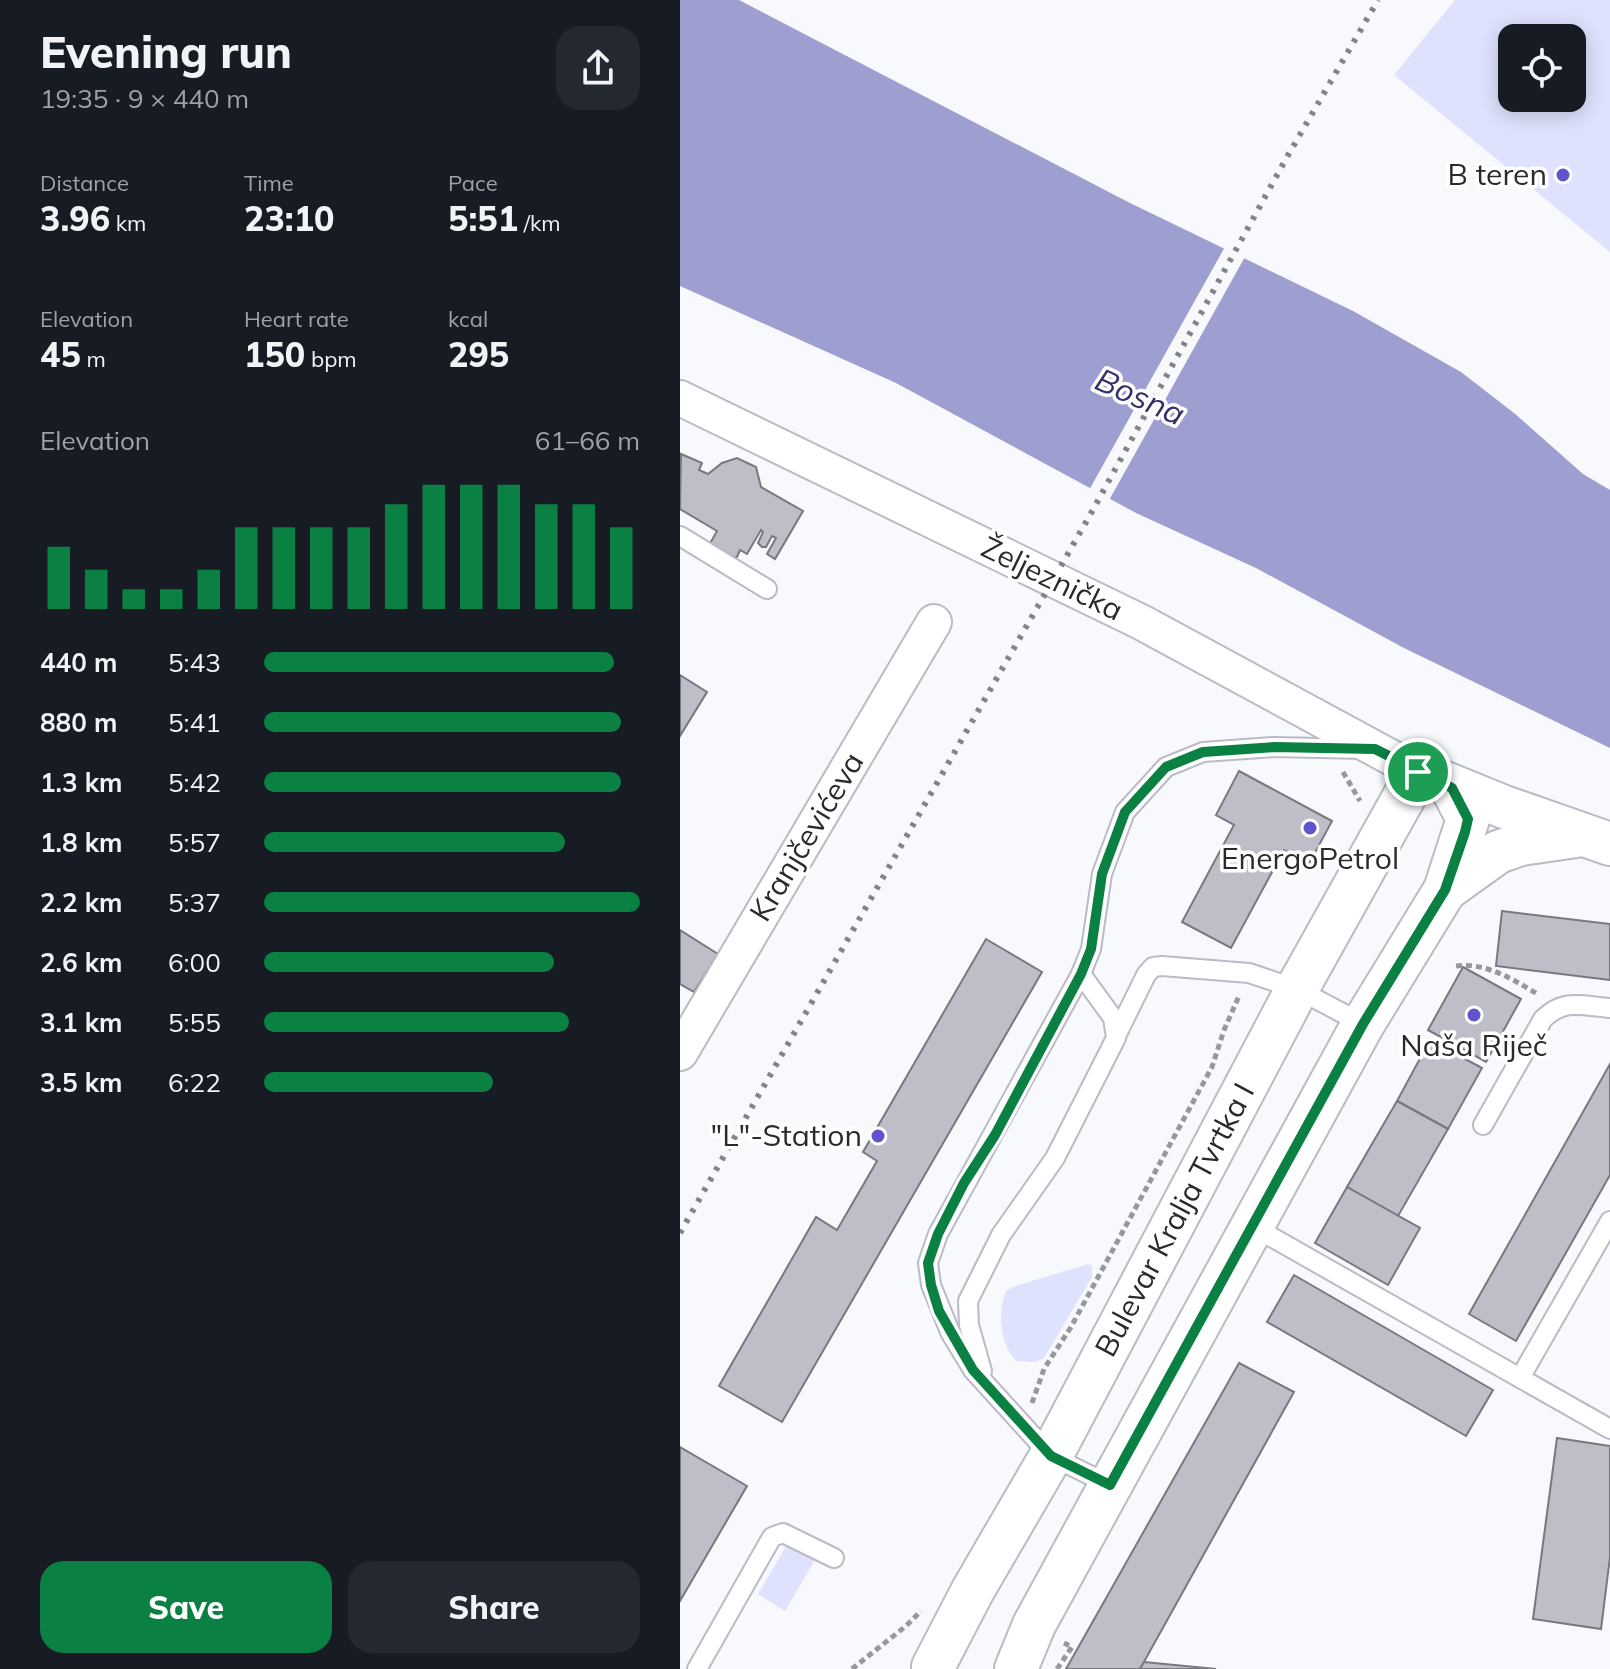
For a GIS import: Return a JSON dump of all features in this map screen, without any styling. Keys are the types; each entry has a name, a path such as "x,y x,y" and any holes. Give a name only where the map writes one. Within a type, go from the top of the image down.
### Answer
{"street":[{"name":"Željeznička","path":"680,398 1141,622 1435,780"},
{"name":"Kranjčevićeva","path":"680,1053 934,622"},
{"path":"1435,780 1595,840"},
{"path":"1016,1669 1034,1625 1363,1024 1445,890 1468,819 1435,780"},
{"name":"Bulevar Kralja Tvrtka I","path":"932,1668 973,1590 1051,1456 1297,989 1435,780"},
{"path":"1445,890 1498,852 1521,844 1595,840"}],"lane":[{"path":"680,536 767,589"},
{"path":"1110,1485 1051,1456 991,1391 962,1353 939,1311 931,1285 928,1263 938,1234 1081,974 1091,949 1102,874 1125,812 1166,767 1203,752 1274,747 1375,749"},
{"path":"991,1391 973,1345 968,1301 1001,1235 1055,1158 1146,975 1153,967 1249,973 1297,989 1363,1024"},
{"path":"1081,974 1113,1018 1116,1038"},
{"path":"1483,1125 1543,1019 1556,1007 1610,1008"},
{"path":"1520,1378 1610,1221"},
{"path":"1252,1226 1610,1429"},
{"path":"697,1669 772,1537 783,1533 834,1558"}],"path":[{"path":"1320,750 1346,776 1365,810"},
{"path":"1456,966 1472,964 1506,976 1556,1007"},
{"path":"852,1669 906,1626 928,1603"},
{"path":"1057,1669 1072,1647"}],"shaded area":[{"name":"B teren","path":"1455,0 1610,0 1610,252 1394,75"},
{"path":"1088,1264 1092,1266 1092,1277 1044,1358 1035,1362 1016,1361 1003,1337 1002,1309 1006,1291"},
{"path":"789,1541 816,1558 785,1611 758,1594"}],"water":[{"name":"Bosna","path":"680,0 739,0 1128,202 1353,311 1461,372 1514,413 1583,474 1610,490 1610,748 1404,648 1256,568 1136,513 896,383 680,286"}],"pier":[{"path":"1226,245 1246,255 1108,502 1088,492"}],"building":[{"path":"681,454 702,463 699,470 708,474 722,463 737,458 756,467 761,487 803,511 775,559 767,554 776,538 772,536 766,547 762,547 758,543 761,530 747,554 740,550 737,557 729,558 707,549 717,531 680,509"},
{"path":"680,675 707,692 680,736"},
{"path":"1239,771 1332,821 1309,864 1284,850 1231,948 1182,922 1234,825 1216,815"},
{"path":"1502,911 1610,924 1610,980 1496,966"},
{"path":"680,930 718,954 694,992 680,984"},
{"path":"986,939 1042,972 782,1422 719,1386 816,1217 837,1230 877,1161 863,1152"},
{"name":"Naša Riječ","path":"1463,967 1521,999 1486,1062 1428,1030"},
{"path":"1430,1040 1482,1068 1448,1129 1397,1101"},
{"path":"1610,1064 1610,1175 1516,1341 1469,1314"},
{"path":"1397,1101 1448,1129 1398,1216 1347,1187"},
{"path":"1347,1187 1420,1228 1388,1285 1315,1243"},
{"path":"1294,1275 1493,1390 1466,1436 1267,1322"},
{"path":"1239,1363 1294,1392 1140,1669 1066,1669"},
{"path":"1557,1438 1610,1446 1610,1557 1601,1629 1533,1619"},
{"path":"680,1447 747,1486 680,1601"},
{"path":"1144,1662 1216,1669 1140,1669"}],"railway":[{"path":"680,1233 1090,515 1287,157 1378,0"}],"place":[{"name":"B teren","path":"1563,175"},
{"name":"EnergoPetrol","path":"1310,828"},
{"name":"Naša Riječ","path":"1474,1015"},
{"name":"\"L\"-Station","path":"878,1136"}],"route":[{"path":"1274,747 1375,749 1418,772 1452,788 1468,819 1445,890 1363,1024 1110,1485 1051,1456 973,1370 939,1311 931,1285 928,1263 938,1234 1081,974 1091,949 1102,874 1125,812 1166,767 1203,752 1274,747"}]}
